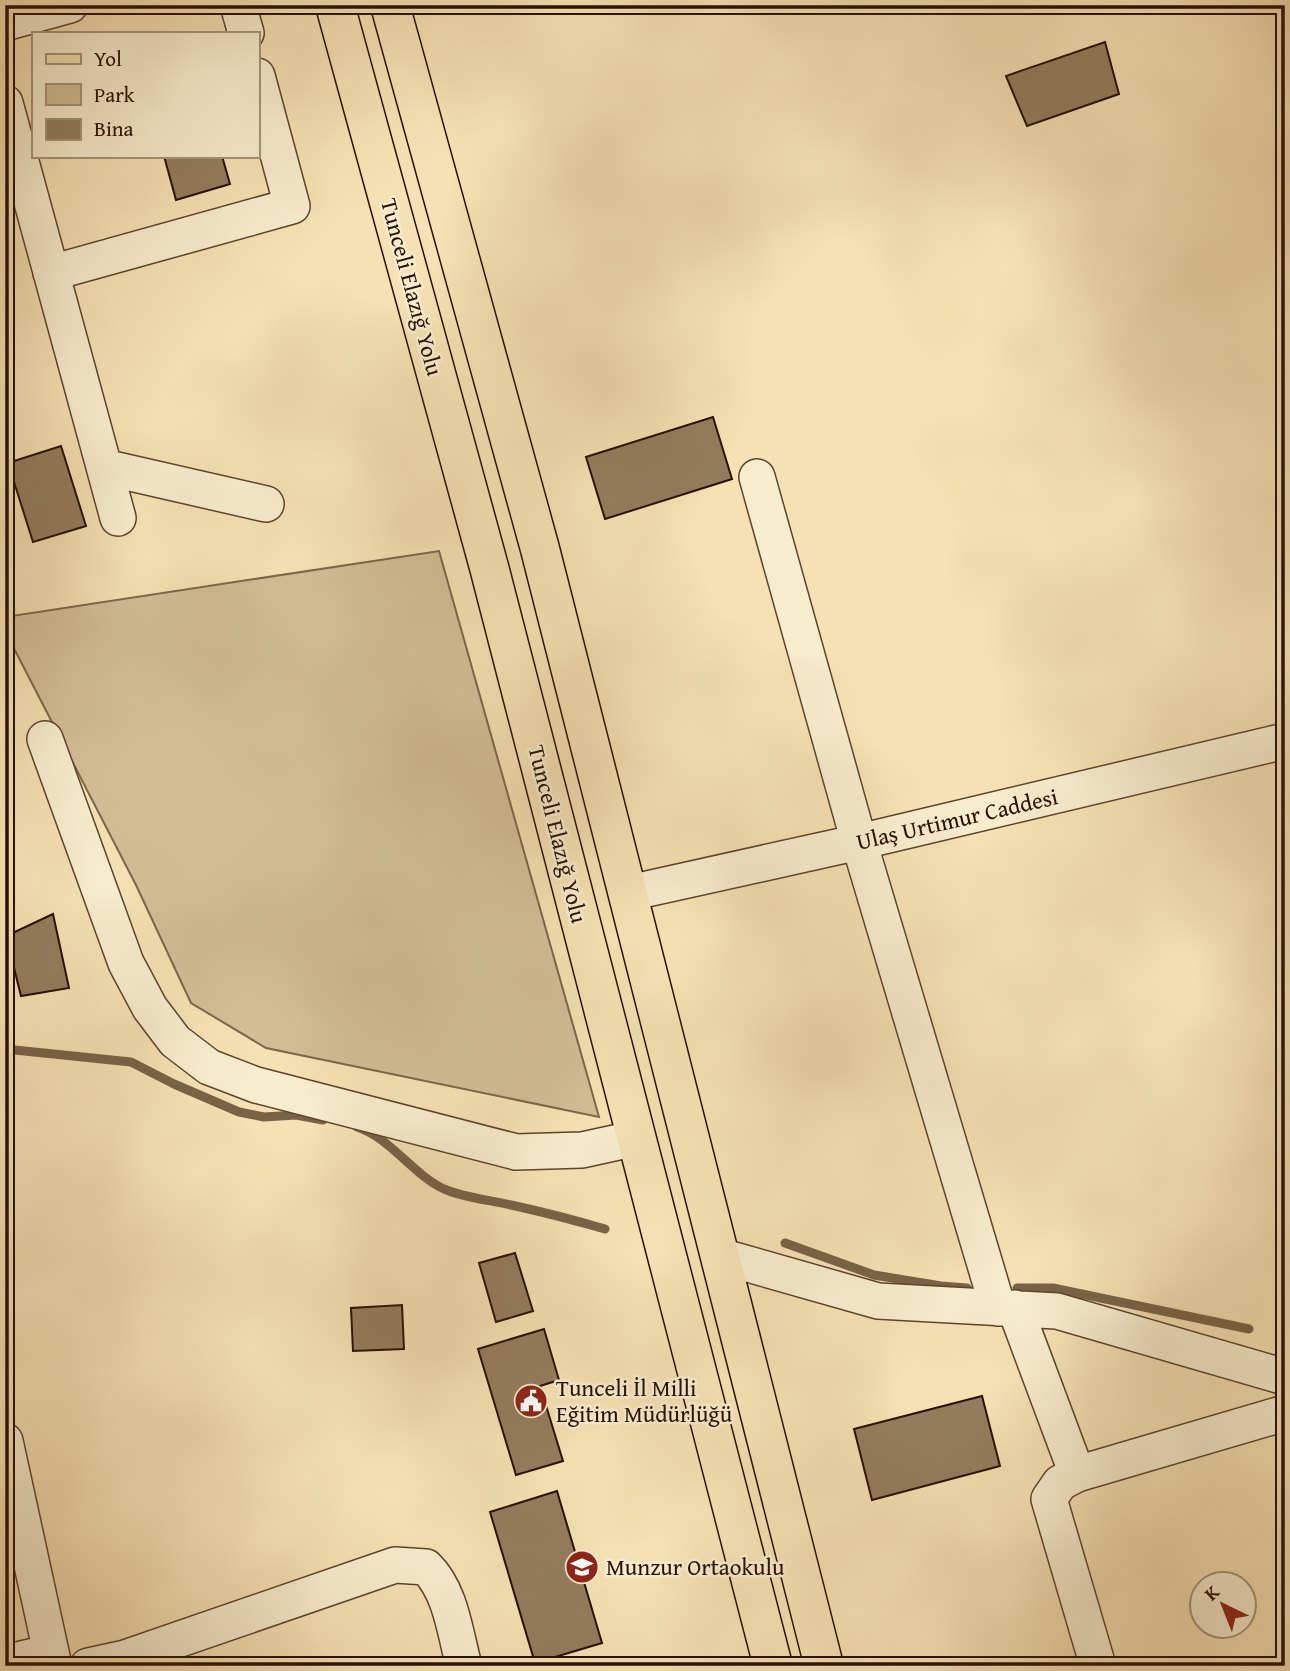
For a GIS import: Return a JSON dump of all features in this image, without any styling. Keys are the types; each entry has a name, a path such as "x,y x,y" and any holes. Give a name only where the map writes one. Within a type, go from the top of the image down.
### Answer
{"main road":[{"name":"Tunceli Elazığ Yolu","path":"335,5 489,567 773,1666"},
{"path":"390,5 540,549 824,1666"}],"street":[{"path":"5,23 70,5"},
{"path":"238,5 246,32"},
{"path":"51,274 292,206 259,83"},
{"path":"5,103 118,518"},
{"path":"104,467 266,504"},
{"path":"757,477 859,842 1007,1308 1077,1474"},
{"path":"45,739 126,963 150,1008 175,1041 209,1067 256,1085 516,1152 582,1150 637,1138"},
{"name":"Ulaş Urtimur Caddesi","path":"629,892 859,842 1285,741"},
{"path":"720,1256 878,1301 1058,1311 1285,1377"},
{"path":"1098,1666 1049,1499 1060,1483 1077,1474 1285,1413"},
{"path":"5,1441 53,1659 5,1663"},
{"path":"88,1666 125,1658 395,1565 426,1567 436,1576 445,1594 464,1666"}],"green space":[{"path":"439,551 599,1117 266,1048 191,1003 136,885 5,631 5,617"}],"building":[{"path":"1105,42 1119,94 1027,126 1006,76"},
{"path":"165,158 223,158 230,184 176,200"},
{"path":"713,417 732,479 605,519 586,457"},
{"path":"61,446 86,526 33,542 8,463"},
{"path":"53,914 69,988 21,996 6,936"},
{"path":"515,1253 533,1311 496,1322 479,1263"},
{"path":"402,1305 404,1349 353,1351 351,1308"},
{"path":"544,1329 559,1380 540,1386 563,1461 516,1475 478,1349"},
{"path":"982,1396 1000,1466 872,1500 854,1429"},
{"path":"557,1491 602,1643 535,1663 490,1512"}],"waterway":[{"path":"5,1049 131,1062 239,1112 264,1117 296,1115 323,1120"},
{"path":"357,1127 380,1139 422,1175 444,1189 605,1229"},
{"path":"785,1243 874,1275 967,1288"},
{"path":"1017,1288 1053,1288 1249,1329"}],"place":[{"name":"Tunceli İl Milli Eğitim Müdürlüğü","path":"531,1401"},
{"name":"Munzur Ortaokulu","path":"582,1567"}]}
